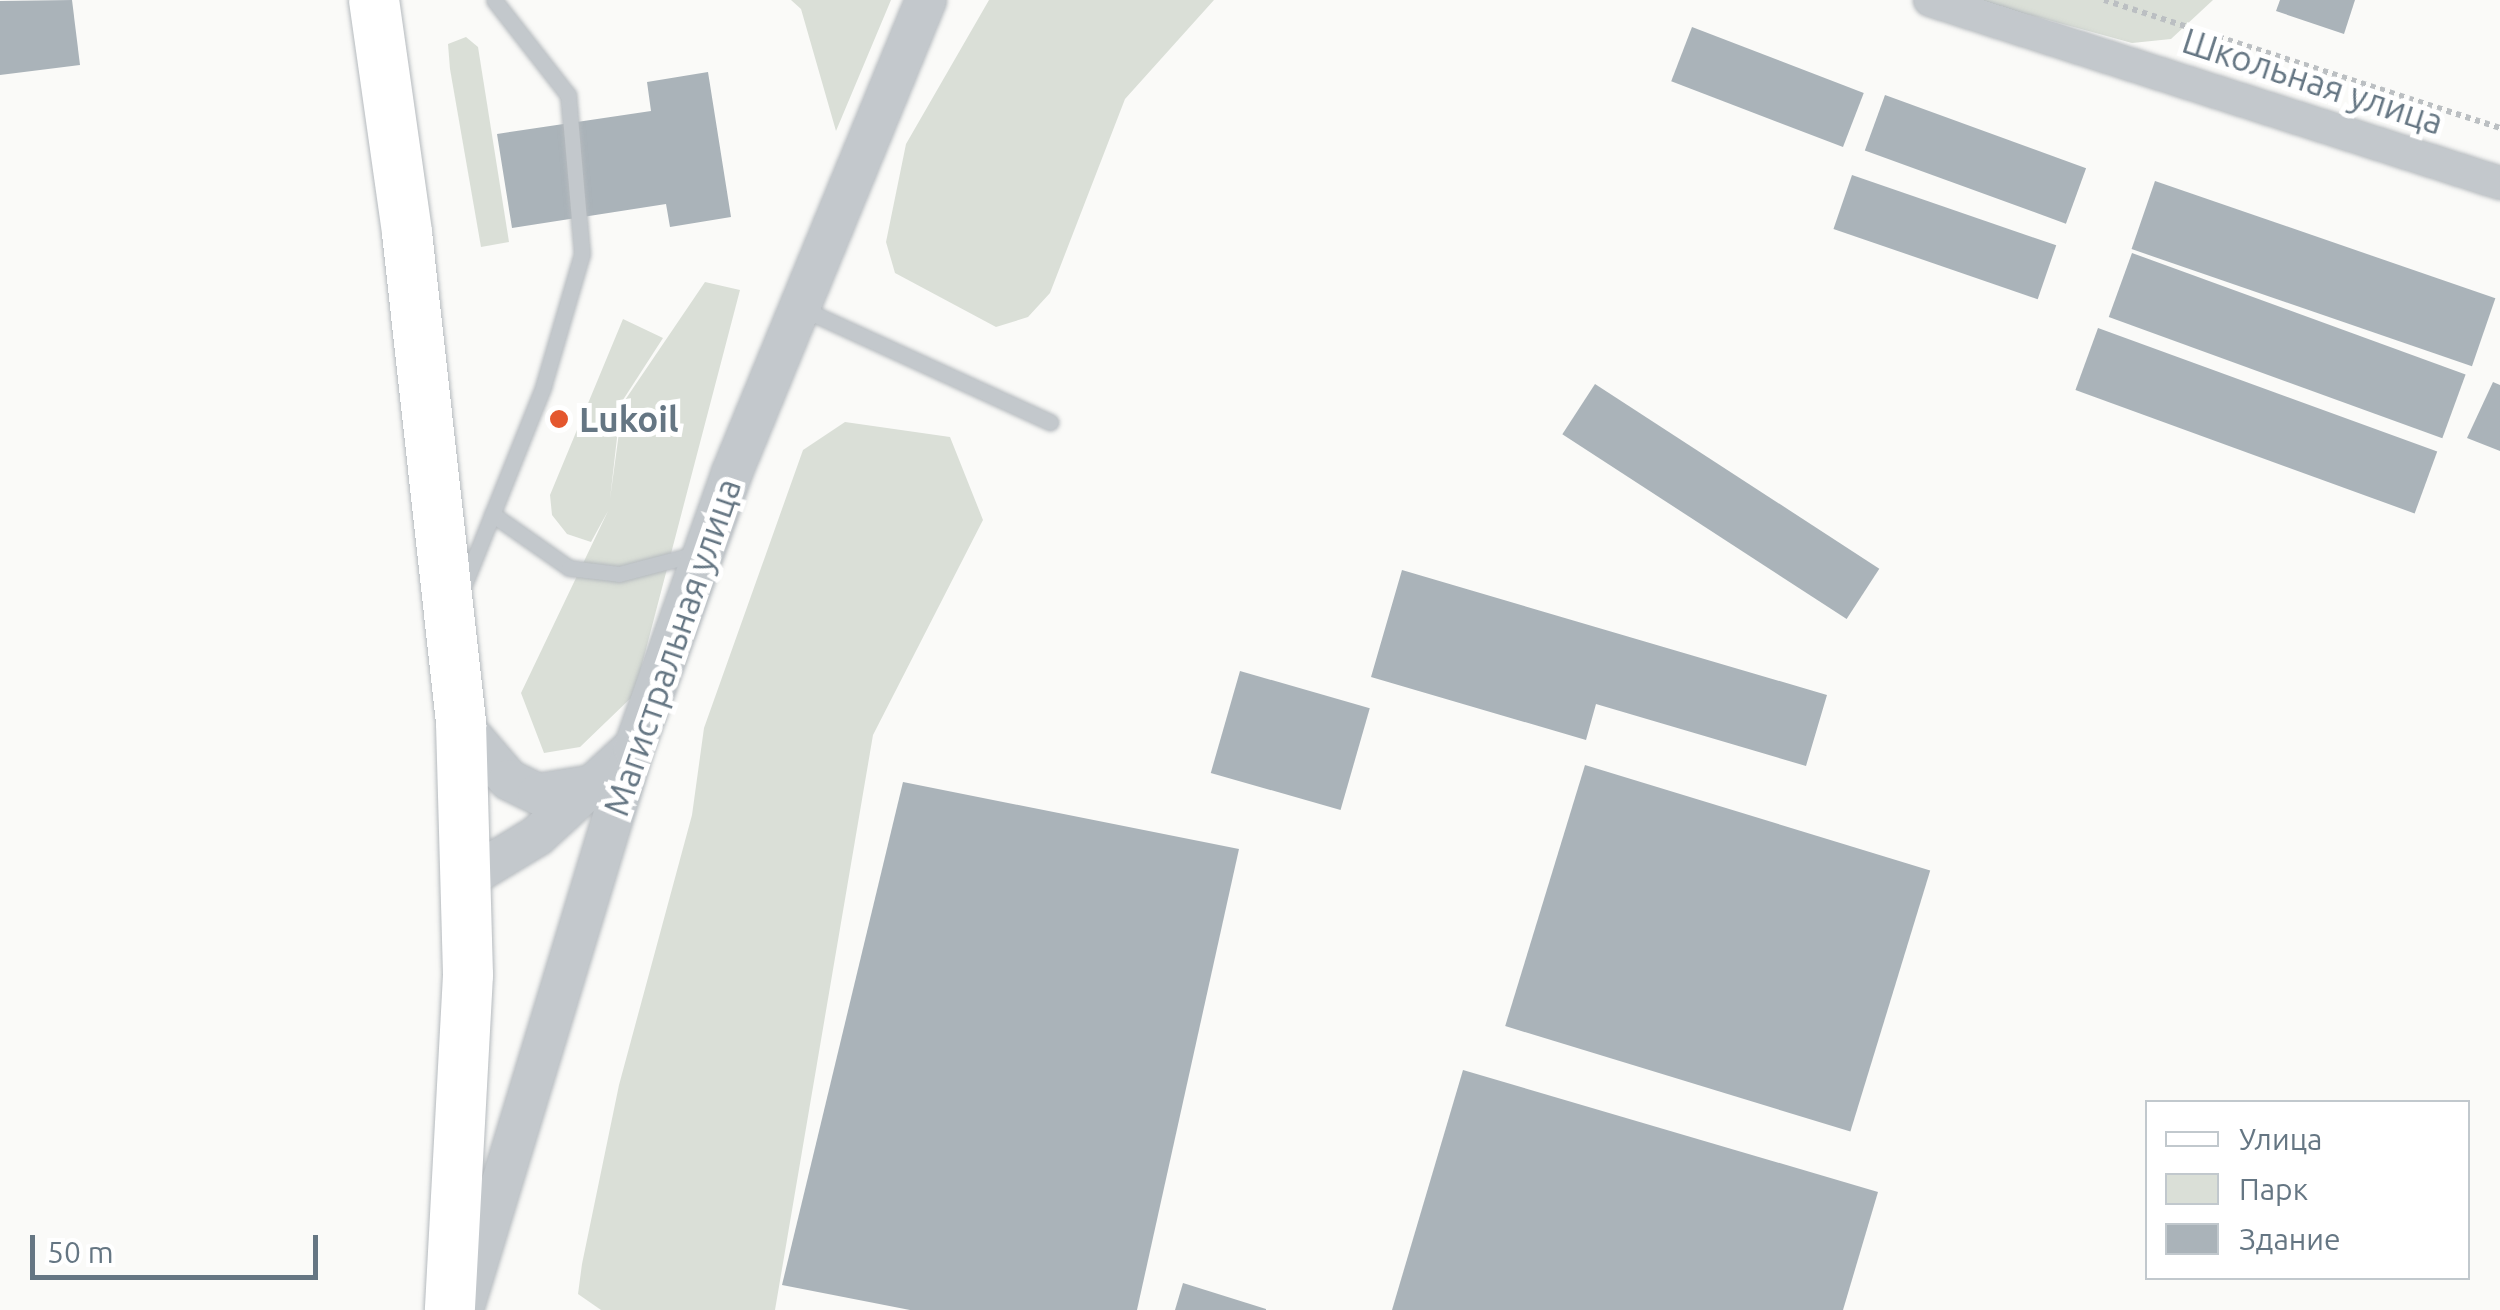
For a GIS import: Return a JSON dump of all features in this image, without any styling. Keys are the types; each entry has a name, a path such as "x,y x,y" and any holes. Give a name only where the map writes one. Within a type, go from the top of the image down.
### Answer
{"main road":[{"path":"374,0 460,724 468,974 450,1310"}],"street":[{"name":"Магистральная улица","path":"463,1310 634,748 703,552 926,0"},
{"name":"Школьная улица","path":"1930,0 2500,183"},
{"path":"460,724 509,780 538,794 593,785"},
{"path":"466,879 537,836 634,748"}],"lane":[{"path":"449,621 542,387 582,254 568,95 494,0"},
{"path":"800,308 1050,422"},
{"path":"492,514 569,568 619,574 703,552"}],"path":[{"path":"2104,0 2500,128"}],"green space":[{"path":"791,0 891,0 836,131 801,9"},
{"path":"989,0 1214,0 1125,99 1050,293 1028,317 996,327 895,273 886,242 906,144"},
{"path":"1975,0 2213,0 2171,39 2132,43"},
{"path":"466,37 478,47 509,242 481,247 448,44"},
{"path":"705,282 740,290 634,695 580,747 544,753 521,693 608,511 591,542 567,534 552,515 550,495 623,319 663,338 621,403 610,499 623,403"},
{"path":"845,422 950,437 983,520 873,735 775,1310 601,1310 578,1294 582,1264 619,1085 692,815 704,728 803,450"}],"building":[{"path":"72,0 80,65 0,75 0,1"},
{"path":"2280,0 2355,0 2344,34 2276,11"},
{"path":"1692,27 1864,93 1843,147 1671,81"},
{"path":"708,72 731,217 670,227 666,204 512,228 497,134 651,111 647,82"},
{"path":"1885,95 2086,168 2066,224 1865,150"},
{"path":"1852,175 2056,245 2038,299 1833,229"},
{"path":"2155,181 2495,298 2472,366 2132,249"},
{"path":"2132,253 2466,374 2442,438 2109,317"},
{"path":"2098,328 2437,451 2415,513 2075,390"},
{"path":"2493,382 2500,385 2500,451 2467,438"},
{"path":"1595,384 1879,569 1847,619 1562,434"},
{"path":"1402,570 1827,695 1806,766 1596,704 1586,740 1371,677"},
{"path":"1240,671 1370,708 1341,810 1211,773"},
{"path":"1585,765 1930,871 1850,1132 1505,1026"},
{"path":"903,782 1239,849 1137,1310 910,1310 782,1285"},
{"path":"1463,1070 1878,1192 1843,1310 1392,1310"},
{"path":"1183,1283 1266,1309 1266,1310 1175,1310"}],"place":[{"name":"Lukoil","path":"559,419"}]}
